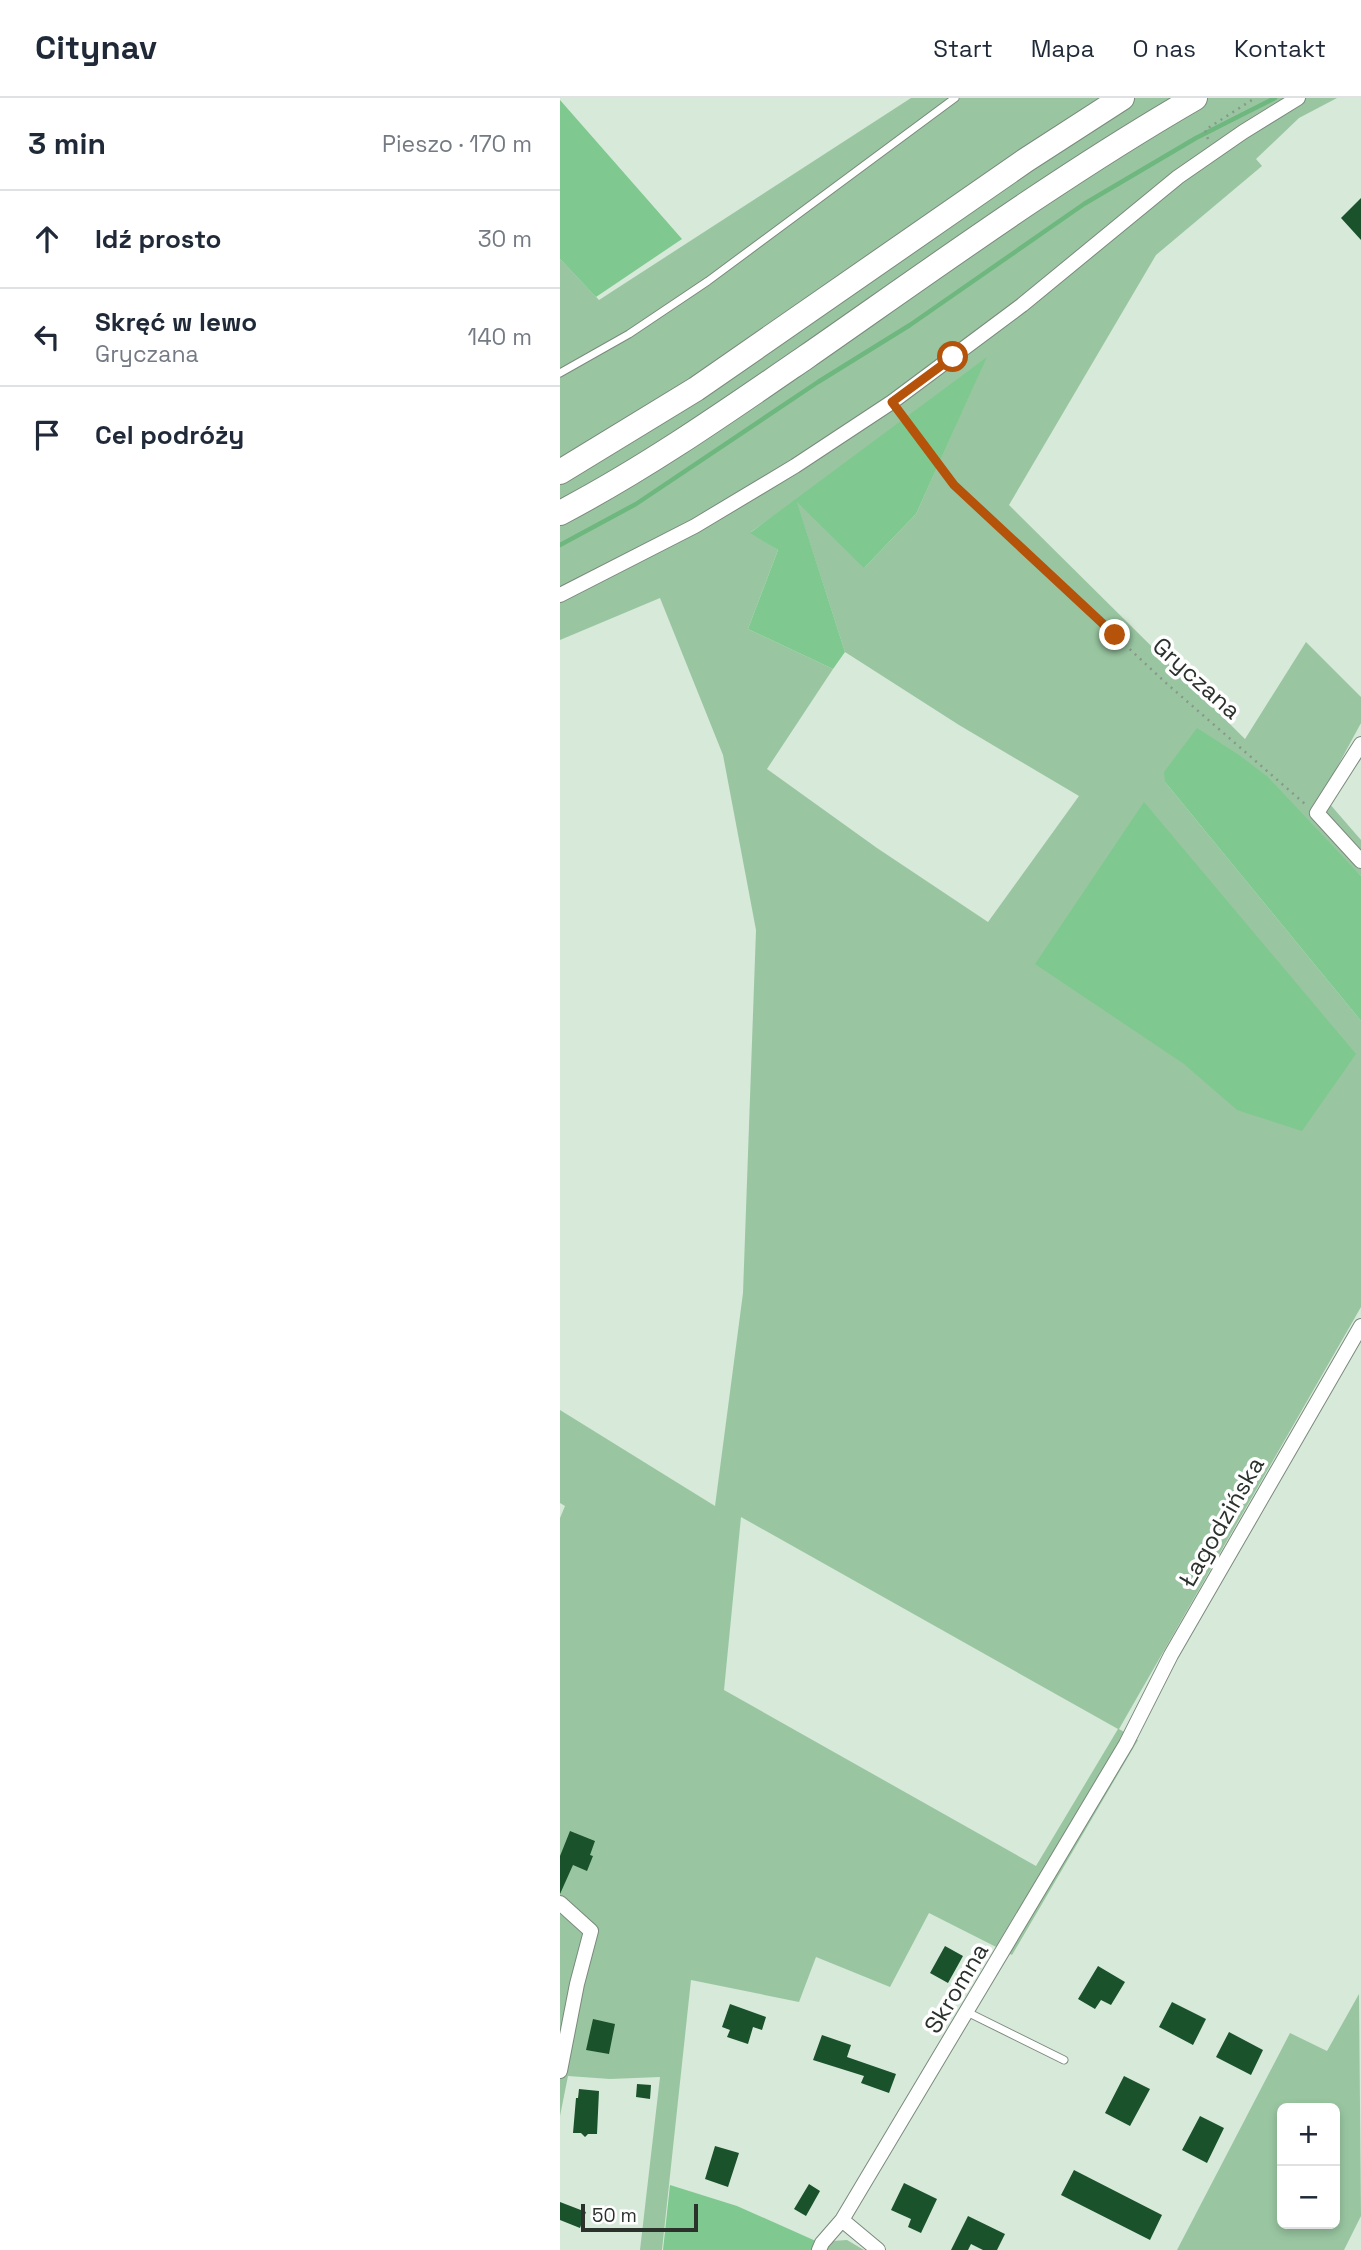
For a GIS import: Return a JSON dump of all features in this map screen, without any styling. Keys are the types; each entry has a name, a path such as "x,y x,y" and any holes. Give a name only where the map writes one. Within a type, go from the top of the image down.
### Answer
{"highway":[{"path":"560,472 696,389 1026,160 1122,98"},
{"path":"560,513 715,420 1047,190 1144,127 1195,98"}],"street":[{"path":"560,596 695,526 795,466 892,402 1022,305 1178,177 1298,98"},
{"path":"1361,744 1317,813 1361,861"},
{"name":"Łagodzińska","path":"1126,1744 1171,1655 1361,1326"},
{"name":"Skromna","path":"819,2250 842,2220 1126,1744"},
{"path":"560,1903 591,1931 577,1984 560,2071"},
{"path":"842,2220 878,2250"}],"lane":[{"path":"560,373 629,334 708,281 955,98"},
{"path":"967,2012 1064,2060"}],"path":[{"path":"1206,137 1205,130 1255,98"},
{"name":"Gryczana","path":"892,402 954,485 1167,683 1317,813"}],"green space":[{"path":"911,98 1337,98 1299,118 1256,159 1262,166 1156,255 1009,505 1245,739 1306,642 1361,697 1361,723 1322,795 1361,840 1361,876 1345,861 1165,782 1361,1021 1361,1307 1119,1729 1138,1740 1012,1955 929,1913 890,1987 816,1957 799,2002 691,1980 662,2250 640,2250 660,2077 610,2079 568,2076 560,2116 560,1518 565,1506 560,1503 560,1410 715,1506 743,1293 756,930 723,755 660,598 560,640 560,259 599,300","holes":["986,358 916,514 864,568","796,500 845,652 959,725 1079,796 988,922 877,848 767,769 833,669 748,629 778,550 751,532","741,1517 1118,1729 1036,1866 724,1690"]},
{"path":"560,100 682,239 596,297 560,259"},
{"path":"987,357 916,514 864,568 797,502 845,652 833,669 748,629 778,550 750,533"},
{"path":"1197,728 1268,777 1361,876 1361,1021 1165,782 1164,772"},
{"path":"1144,802 1356,1054 1302,1131 1237,1110 1184,1064 1035,964"},
{"path":"1359,1994 1361,2216 1344,2250 1177,2250 1290,2033 1327,2051"},
{"path":"670,2185 737,2206 818,2242 814,2250 663,2250"},
{"path":"847,2240 864,2250 814,2250 818,2242"}],"building":[{"path":"1361,198 1361,240 1341,218"},
{"path":"570,1831 595,1841 590,1855 593,1856 587,1871 573,1865 560,1894 560,1856"},
{"path":"945,1946 963,1956 948,1983 930,1973"},
{"path":"1098,1966 1125,1982 1111,2005 1101,2000 1095,2009 1078,1999"},
{"path":"1172,2002 1206,2019 1193,2045 1159,2027"},
{"path":"730,2004 766,2017 762,2030 753,2027 748,2044 727,2037 730,2030 722,2027"},
{"path":"593,2019 615,2024 609,2054 586,2050"},
{"path":"1229,2032 1263,2050 1251,2075 1216,2057"},
{"path":"822,2035 851,2045 847,2057 896,2074 889,2093 861,2083 864,2076 813,2060"},
{"path":"1124,2076 1150,2089 1130,2126 1105,2113"},
{"path":"637,2084 651,2085 650,2099 636,2097"},
{"path":"579,2089 599,2091 597,2134 588,2134 585,2137 581,2133 573,2133"},
{"path":"1200,2116 1224,2128 1207,2163 1182,2150"},
{"path":"715,2146 739,2153 728,2187 705,2179"},
{"path":"1074,2170 1162,2215 1150,2240 1061,2195"},
{"path":"904,2183 937,2199 921,2233 908,2227 911,2219 891,2210"},
{"path":"809,2184 820,2191 806,2216 794,2209"},
{"path":"560,2202 586,2212 580,2228 560,2220"},
{"path":"968,2216 1005,2234 997,2250 983,2250 971,2244 968,2250 951,2250"}],"waterway":[{"path":"560,545 636,504 818,382 910,325 1084,204 1196,138 1275,98"}],"route":[{"path":"953,357 892,402 954,485 1115,635"}]}
